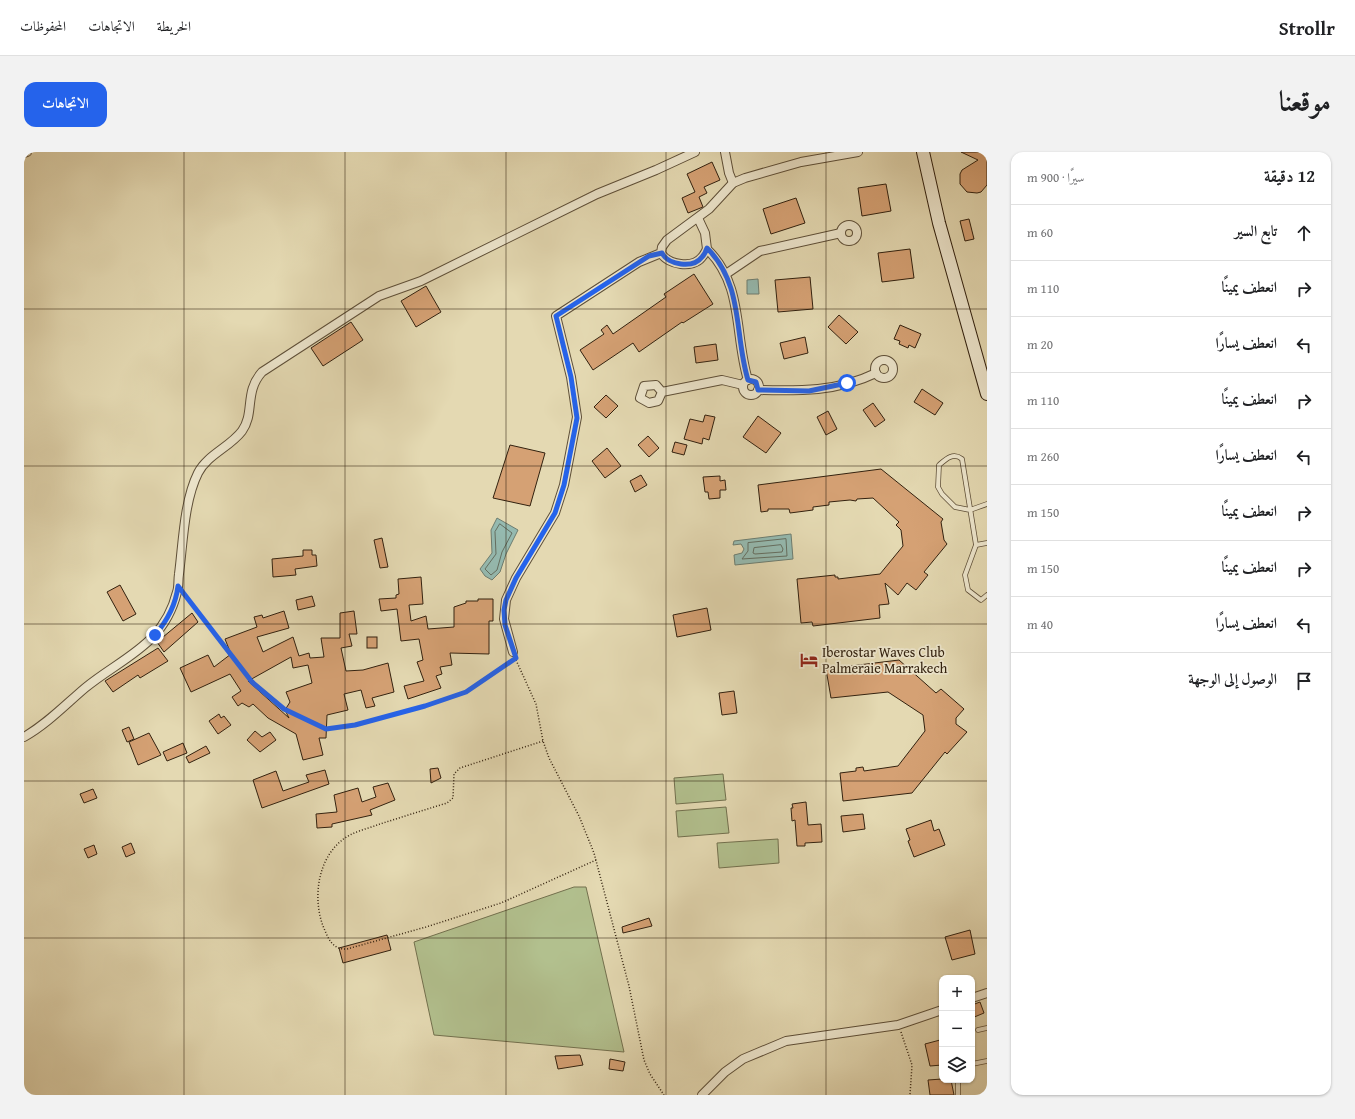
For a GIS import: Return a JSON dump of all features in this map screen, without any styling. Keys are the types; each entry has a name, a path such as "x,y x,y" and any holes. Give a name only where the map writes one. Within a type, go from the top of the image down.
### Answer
{"street":[{"path":"24,738 55,716 100,676 147,645 166,620 176,597 189,504 198,472 241,432 246,421 254,381 268,367 379,296 421,280 597,194 695,152"},
{"path":"725,152 733,183"},
{"path":"698,218 705,233 707,248 703,257 689,264 679,264 668,261 662,253 662,247 667,240 709,209 733,183 764,171 801,162 858,152"},
{"path":"923,152 939,223 987,394"},
{"path":"726,274 760,251 841,233"},
{"path":"707,248 719,260 733,293 744,368 744,390 748,395 754,394 758,390 799,392 819,390 876,373"},
{"path":"513,652 504,619 506,600 516,578 555,513 564,485 577,418 571,377 556,316 639,262 662,253"},
{"path":"662,392 722,380 756,382 758,390"},
{"path":"975,997 987,993"},
{"path":"702,1095 725,1072 743,1058 786,1041 898,1025 939,1011"}],"lane":[{"path":"987,504 970,510 955,507 942,494 938,487 939,465 947,458 954,456 962,459 970,510 976,546 964,575 968,590 974,596 982,600 987,595"},
{"path":"976,546 987,543"},
{"path":"978,1030 987,1028"},
{"path":"975,1063 987,1061"},
{"path":"958,1083 958,1095"}],"path":[{"path":"178,586 252,682 284,709 326,729 355,725 425,706 466,692 516,658 521,674 536,704 543,741 549,758 579,816 596,860 629,986 644,1060 657,1088 664,1095"},
{"path":"543,741 460,768 454,774 454,798 447,803 362,830 341,841 332,850 320,874 317,898 322,922 328,939 337,948 347,949 426,928 501,903 596,860"},
{"path":"898,1025 905,1038 912,1065 910,1095"}],"green space":[{"path":"723,774 726,800 676,804 674,778"},
{"path":"726,807 729,833 678,837 676,811"},
{"path":"778,839 779,863 719,868 717,843"},
{"path":"574,887 586,887 624,1052 434,1035 414,942"}],"water":[{"path":"758,279 759,294 747,294 747,280"},
{"path":"497,518 518,530 506,554 500,572 492,580 485,576 480,569 492,553 491,530"},
{"path":"791,534 793,559 735,565 734,555 742,553 744,549 741,544 733,545 734,541"}],"building":[{"path":"961,152 987,152 987,185 981,192 967,192 960,184 960,174 962,170 978,160"},
{"path":"712,162 720,180 704,187 707,193 699,197 703,207 688,213 682,198 695,192 687,174"},
{"path":"886,184 891,211 862,216 858,188"},
{"path":"796,198 805,223 771,234 763,209"},
{"path":"969,219 974,239 965,241 960,221"},
{"path":"910,249 914,278 882,282 878,253"},
{"path":"694,274 713,304 683,323 682,322 639,352 633,343 593,370 580,350 604,334 601,330 607,325 613,334 666,297 664,294"},
{"path":"810,277 813,309 778,312 775,280"},
{"path":"426,286 441,312 416,327 401,301"},
{"path":"839,315 858,332 846,344 828,327"},
{"path":"351,322 363,340 323,366 311,348"},
{"path":"900,325 921,334 915,348 909,345 908,348 899,344 900,341 894,339"},
{"path":"805,337 808,353 784,359 780,343"},
{"path":"716,344 718,360 696,363 694,347"},
{"path":"922,389 943,403 935,415 914,402"},
{"path":"606,395 618,406 606,418 594,407"},
{"path":"873,403 885,420 875,427 863,410"},
{"path":"828,411 837,429 826,435 817,417"},
{"path":"705,415 715,417 709,440 703,438 702,444 684,439 690,419 703,422"},
{"path":"758,416 781,433 766,453 743,437"},
{"path":"648,436 659,448 649,457 638,445"},
{"path":"675,442 687,445 684,455 672,452"},
{"path":"510,445 545,453 530,506 493,498"},
{"path":"607,448 621,466 605,478 592,461"},
{"path":"881,469 943,519 941,522 944,540 947,544 924,572 928,575 916,590 907,583 898,595 885,583 889,604 879,605 880,618 813,626 812,622 801,623 797,579 835,575 838,579 880,574 903,546 901,530 896,525 899,522 873,498 857,499 856,501 850,500 829,502 829,505 813,507 813,510 790,513 789,509 768,509 768,511 761,512 758,485"},
{"path":"641,475 647,485 635,492 630,481"},
{"path":"720,476 720,481 725,480 726,490 720,490 720,498 709,499 708,492 705,492 703,477"},
{"path":"382,538 388,567 380,568 374,540"},
{"path":"303,550 312,550 312,555 316,555 317,566 295,569 296,575 273,577 272,559 303,556"},
{"path":"421,577 423,604 409,605 411,621 426,616 428,629 454,627 454,607 466,603 466,601 493,599 493,621 489,621 489,654 450,653 452,665 440,667 442,674 436,676 441,688 408,699 404,686 424,681 417,662 423,660 419,639 401,641 397,609 381,611 379,599 396,598 396,595 399,594 398,579"},
{"path":"120,585 136,614 123,621 107,592"},
{"path":"312,596 315,606 298,610 296,600"},
{"path":"707,608 711,630 677,637 673,615"},
{"path":"284,611 289,628 257,637 263,652 293,637 299,656 309,653 310,658 324,657 321,638 340,638 340,613 354,611 357,634 349,634 352,646 341,648 346,671 363,670 388,663 394,692 372,698 375,706 366,708 361,690 344,694 348,710 327,715 326,738 319,738 323,755 303,760 296,734 268,718 253,704 249,707 242,703 238,706 232,697 241,691 230,674 191,692 180,668 208,655 214,667 231,654 225,639 257,627 254,617 262,615 263,618","holes":["291,657 293,668 308,665 312,683 286,692 290,702 285,710 289,718 248,681"]},
{"path":"192,613 198,622 164,652 157,642"},
{"path":"367,637 377,637 377,648 367,648"},
{"path":"158,648 168,661 140,678 138,675 113,692 105,681"},
{"path":"899,660 936,693 941,689 964,709 956,718 956,724 967,732 947,754 945,752 912,793 843,801 840,773 856,771 856,768 863,767 864,771 898,766 925,731 923,715 888,692 831,698 826,669"},
{"path":"734,691 737,713 722,715 719,693"},
{"path":"219,714 221,718 224,716 231,725 218,734 209,721"},
{"path":"129,727 134,739 127,742 122,730"},
{"path":"255,731 262,737 270,732 276,740 260,752 247,740"},
{"path":"149,733 161,755 138,765 129,742"},
{"path":"183,743 187,753 167,761 163,752"},
{"path":"206,746 210,753 189,763 186,757"},
{"path":"438,768 441,778 431,783 430,769"},
{"path":"325,770 329,784 262,808 253,780 276,771 283,791 309,782 306,775"},
{"path":"388,783 395,800 370,810 372,815 332,824 332,827 317,828 316,814 337,812 334,795 358,788 362,802 376,797 373,787"},
{"path":"93,789 97,798 84,803 80,794"},
{"path":"806,802 808,825 821,824 822,842 805,843 805,846 797,846 795,820 792,821 791,808 793,808 792,804"},
{"path":"863,814 865,829 843,832 841,816"},
{"path":"931,820 934,831 939,829 945,845 914,857 908,841 910,840 906,829"},
{"path":"131,843 135,853 126,857 122,847"},
{"path":"94,845 97,854 88,858 84,849"},
{"path":"649,918 652,926 623,933 622,927"},
{"path":"970,930 975,954 952,960 945,937"},
{"path":"387,935 391,950 343,963 339,948"},
{"path":"980,1002 984,1013 975,1017 975,1011 975,1004"},
{"path":"939,1040 939,1065 930,1066 925,1044"},
{"path":"580,1055 583,1065 558,1069 555,1056"},
{"path":"610,1059 625,1062 623,1071 609,1069"},
{"path":"939,1079 939,1083 952,1083 954,1095 930,1095 928,1080"}],"place":[{"name":"Iberostar Waves Club Palmeraie Marrakech","path":"809,660"}],"route":[{"path":"155,635 161,628 172,608 178,586 252,682 284,709 326,729 332,730 425,706 466,692 516,658 505,625 504,610 506,600 516,578 555,513 570,461 577,418 571,377 556,316 649,256 662,253 664,258 668,261 679,264 689,264 698,261 703,257 707,248 719,260 733,293 744,368 748,380 754,380 758,384 758,390 799,392 828,388 847,383"}]}
